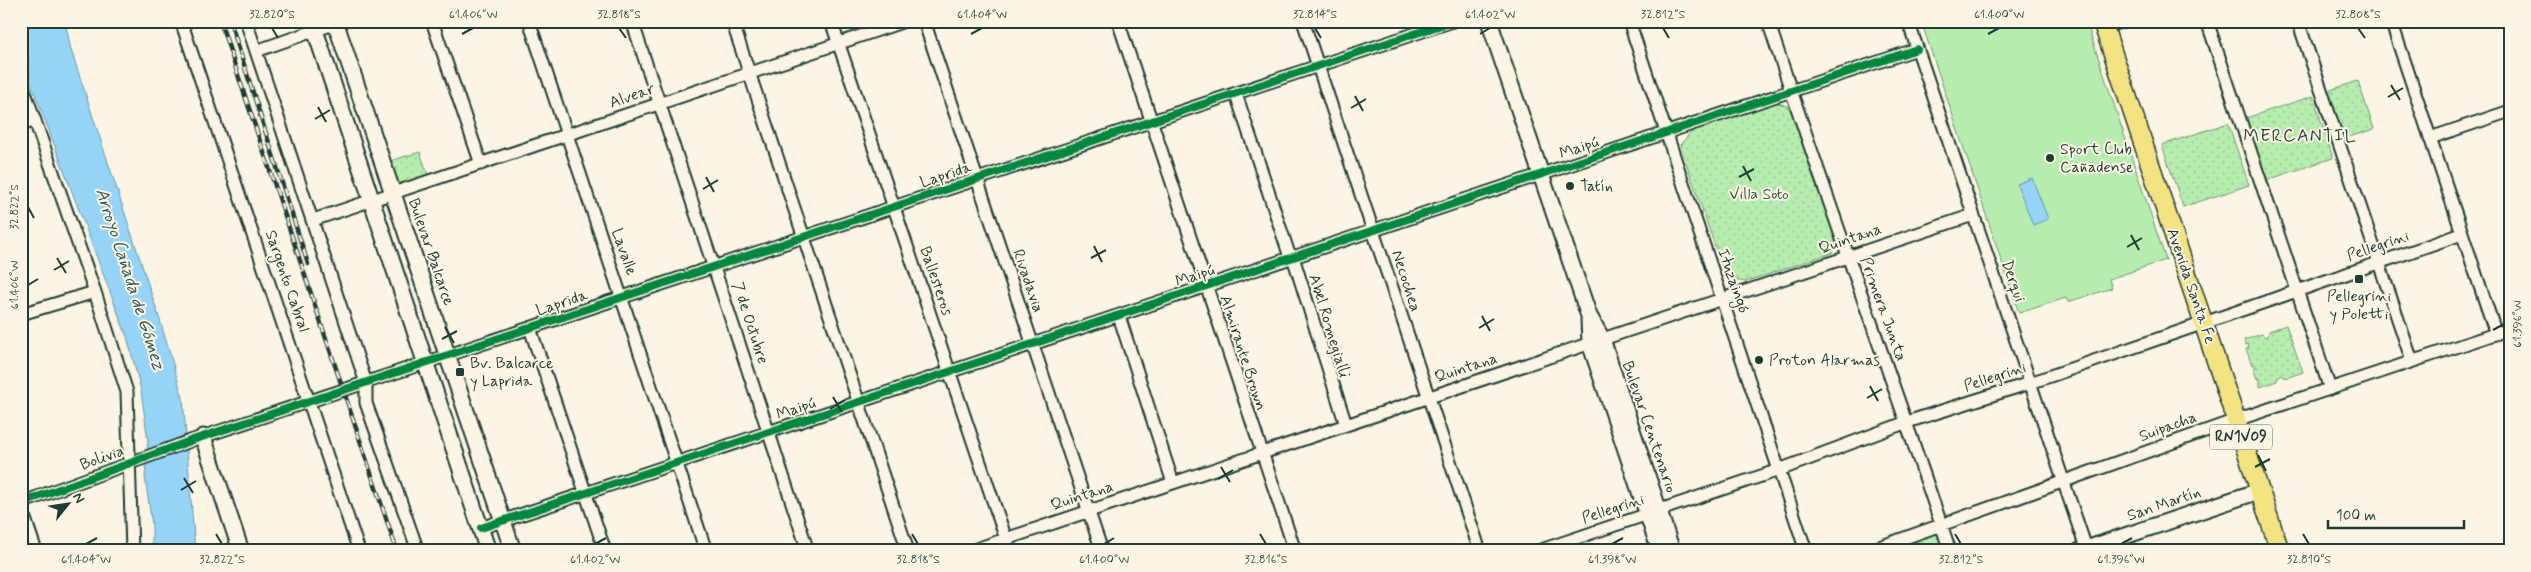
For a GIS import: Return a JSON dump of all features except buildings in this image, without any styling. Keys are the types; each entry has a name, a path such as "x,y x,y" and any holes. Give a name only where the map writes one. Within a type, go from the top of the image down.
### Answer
{"main road":[{"name":"Bulevar Centenario","path":"1489,21 1589,316 1653,513 1660,551"},
{"name":"Bulevar Balcarce","path":"338,22 513,551"},
{"name":"Avenida Santa Fe","path":"2103,24 2280,551"},
{"path":"314,28 488,551"},
{"path":"198,439 241,551"},
{"name":"San Martín","path":"2084,550 2259,491"},
{"name":"Bulevar Centenario","path":"1653,513 1672,551"}],"street":[{"name":"Sargento Cabral","path":"182,21 359,551"},
{"path":"246,21 368,382 366,403 418,551"},
{"path":"432,21 481,164"},
{"name":"Lavalle","path":"529,21 706,551"},
{"name":"7 de Octubre","path":"632,21 808,551"},
{"path":"732,21 908,551"},
{"name":"Ballesteros","path":"831,21 1010,551"},
{"name":"Alvear","path":"313,220 905,21"},
{"name":"Rivadavia","path":"924,21 1102,551"},
{"name":"Almirante Brown","path":"1118,21 1295,551"},
{"name":"Necochea","path":"1303,21 1427,398 1480,551"},
{"name":"Laprida","path":"368,382 1454,21"},
{"name":"Ituzaingó","path":"1628,21 1806,551"},
{"name":"Primera Junta","path":"1768,21 1847,258 1907,422 1950,551"},
{"name":"Derqui","path":"1908,21 2063,481 2084,550"},
{"path":"2103,24 2122,21"},
{"path":"2207,21 2330,389"},
{"path":"2298,21 2412,361"},
{"path":"2391,21 2496,334"},
{"path":"256,51 314,28 338,22"},
{"name":"Maipú","path":"481,528 1917,49"},
{"path":"21,81 95,292 127,392 132,551"},
{"name":"Abel Romegialli","path":"1236,94 1288,251 1293,258 1346,425"},
{"path":"2430,138 2510,111"},
{"path":"21,125 35,120"},
{"name":"Quintana","path":"970,551 1973,215"},
{"name":"Pellegrini","path":"1538,551 1779,470 1907,422 2030,383 2462,234"},
{"path":"21,314 95,292"},
{"path":"1119,316 1173,483"},
{"path":"530,328 605,551"},
{"name":"Suipacha","path":"1868,551 2236,420 2510,329"},
{"path":"198,439 368,382"},
{"name":"Bolivia","path":"21,503 198,439"},
{"path":"21,507 36,551"}],"green space":[{"name":"Sport Club Cañadense","path":"1921,21 2086,21 2166,260 2109,279 2112,288 2068,302 2066,298 2019,313"},
{"path":"2358,81 2374,129 2343,139 2327,91"},
{"path":"2313,96 2333,158 2267,180 2246,118"},
{"name":"Villa Soto","path":"1776,102 1792,108 1837,242 1832,253 1745,282 1726,278 1680,145 1693,130"},
{"path":"2228,123 2249,185 2183,207 2162,145"},
{"path":"420,152 428,175 397,185 390,161"},
{"path":"2286,325 2303,372 2286,378 2281,375 2277,381 2260,387 2260,378 2257,379 2253,368 2256,367 2255,364 2252,365 2246,349 2249,348 2248,344 2245,345 2244,340 2262,334 2265,337 2268,336 2269,331"},
{"path":"1941,524 1950,551 1913,551 1908,536"}],"water":[{"name":"Arroyo Cañada de Gómez","path":"23,21 65,21 71,50 159,317 183,398 195,551 152,551 152,525 145,477 148,441 141,390 127,337 31,83"},
{"path":"2032,178 2048,219 2033,225 2017,184"}],"railway":[{"path":"220,21 397,551"},
{"path":"230,21 308,264"}],"cycle path":[{"path":"21,503 193,440 1453,21"},
{"path":"481,528 1917,49"}],"place":[{"name":"Sport Club Cañadense","path":"2050,158"},
{"name":"Tatín","path":"1570,186"},
{"name":"Pellegrini y Poletti","path":"2359,279"},
{"name":"Proton Alarmas","path":"1759,360"},
{"name":"Bv. Balcarce y Laprida","path":"460,372"}],"district":[{"name":"MERCANTIL","path":"2300,136"}]}
